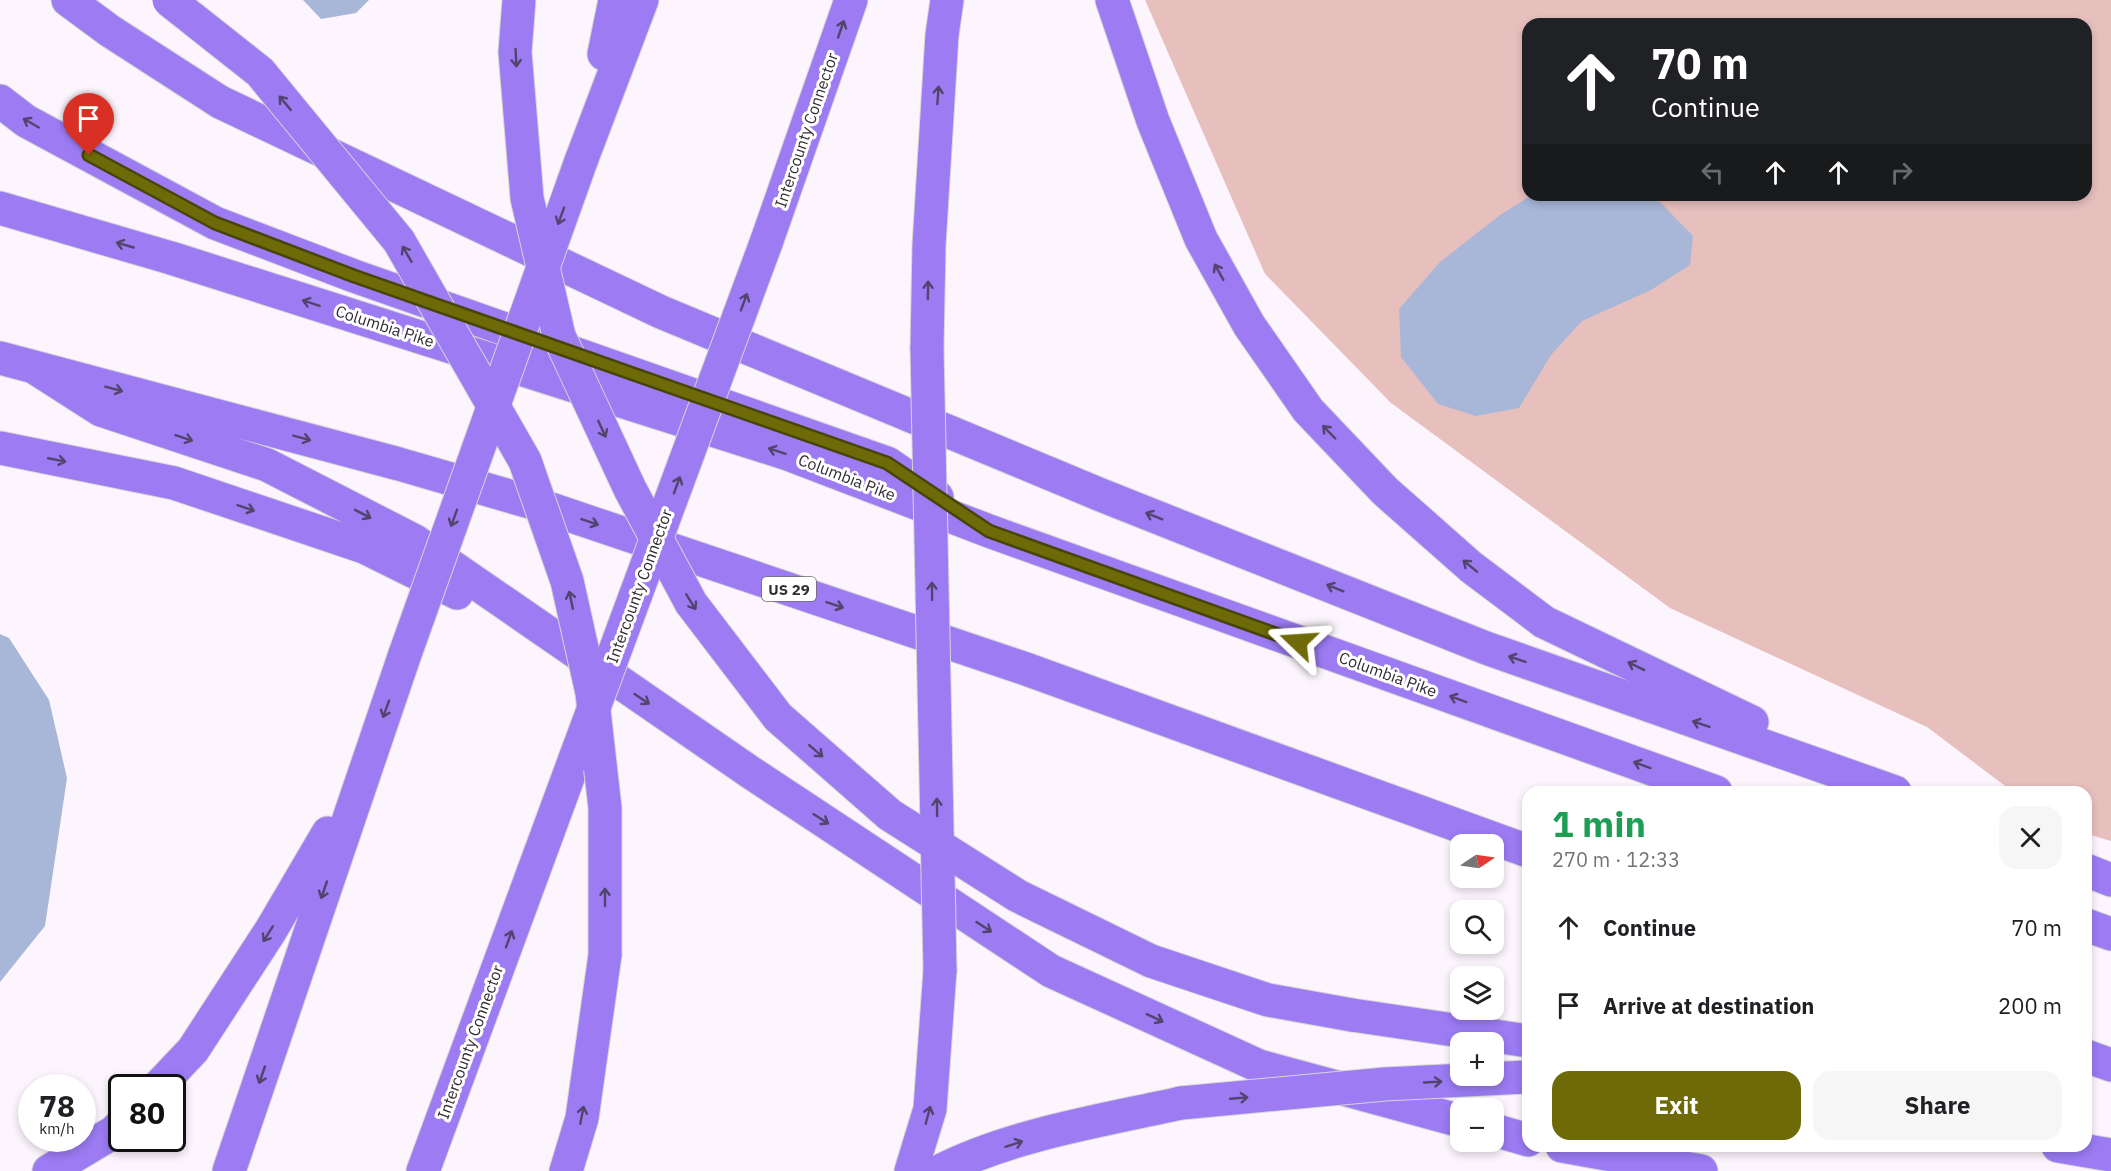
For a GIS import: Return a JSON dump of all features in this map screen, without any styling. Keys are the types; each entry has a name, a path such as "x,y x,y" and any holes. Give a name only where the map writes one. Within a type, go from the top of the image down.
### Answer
{"highway":[{"path":"68,0 110,32 220,102 661,312 1101,495 1486,648 1879,786"},
{"path":"169,0 260,72 399,241 525,461 567,580 592,693 605,808 605,955 582,1118 566,1171"},
{"path":"519,0 515,52 527,198 559,336 630,489 691,603 778,717 890,815 1018,896 1151,961 1268,1000 1522,1040"},
{"path":"581,161 615,0"},
{"path":"230,1171 362,775 581,161 642,0"},
{"name":"Intercounty Connector","path":"423,1171 766,243 851,0"},
{"path":"911,1171 930,1109 940,970 927,348 929,245 942,35 947,0"},
{"path":"1112,0 1153,121 1201,239 1211,258 1249,325 1308,410 1385,491 1471,567 1544,622 1884,786"},
{"path":"0,101 26,121 215,223 354,276 887,463 989,531"},
{"name":"Columbia Pike","path":"0,208 171,258 788,454 989,531 1699,786"},
{"name":"US 29","path":"0,358 399,464 533,503 1026,669 1522,848"},
{"path":"37,369 101,410 267,465 415,541 760,779 1051,971 1259,1066 1450,1118"},
{"path":"0,448 174,483 352,544 559,642"},
{"path":"170,1074 200,1040 271,930 362,775"},
{"path":"2092,872 2111,880"},
{"path":"2092,927 2111,934"},
{"path":"2092,1058 2111,1065"},
{"path":"949,1166 1062,1129 1181,1103 1385,1084 1522,1077"},
{"path":"1504,1134 1522,1138"},
{"path":"49,1171 108,1136"},
{"path":"1595,1152 1701,1171"},
{"path":"2092,1152 2111,1155"}],"shaded area":[{"path":"1145,0 2111,0 2111,841 2092,835 2092,786 2005,786 1927,727 1670,608 1391,403 1265,274"}],"water":[{"path":"303,0 369,0 356,13 321,19"},
{"path":"1522,201 1658,201 1693,236 1690,265 1651,290 1582,321 1551,355 1519,408 1476,416 1438,404 1401,357 1399,309 1440,262 1500,215"},
{"path":"0,634 9,638 49,700 67,778 45,926 0,982"}],"route":[{"path":"89,155 215,223 354,276 887,463 989,531 1298,642"}]}
